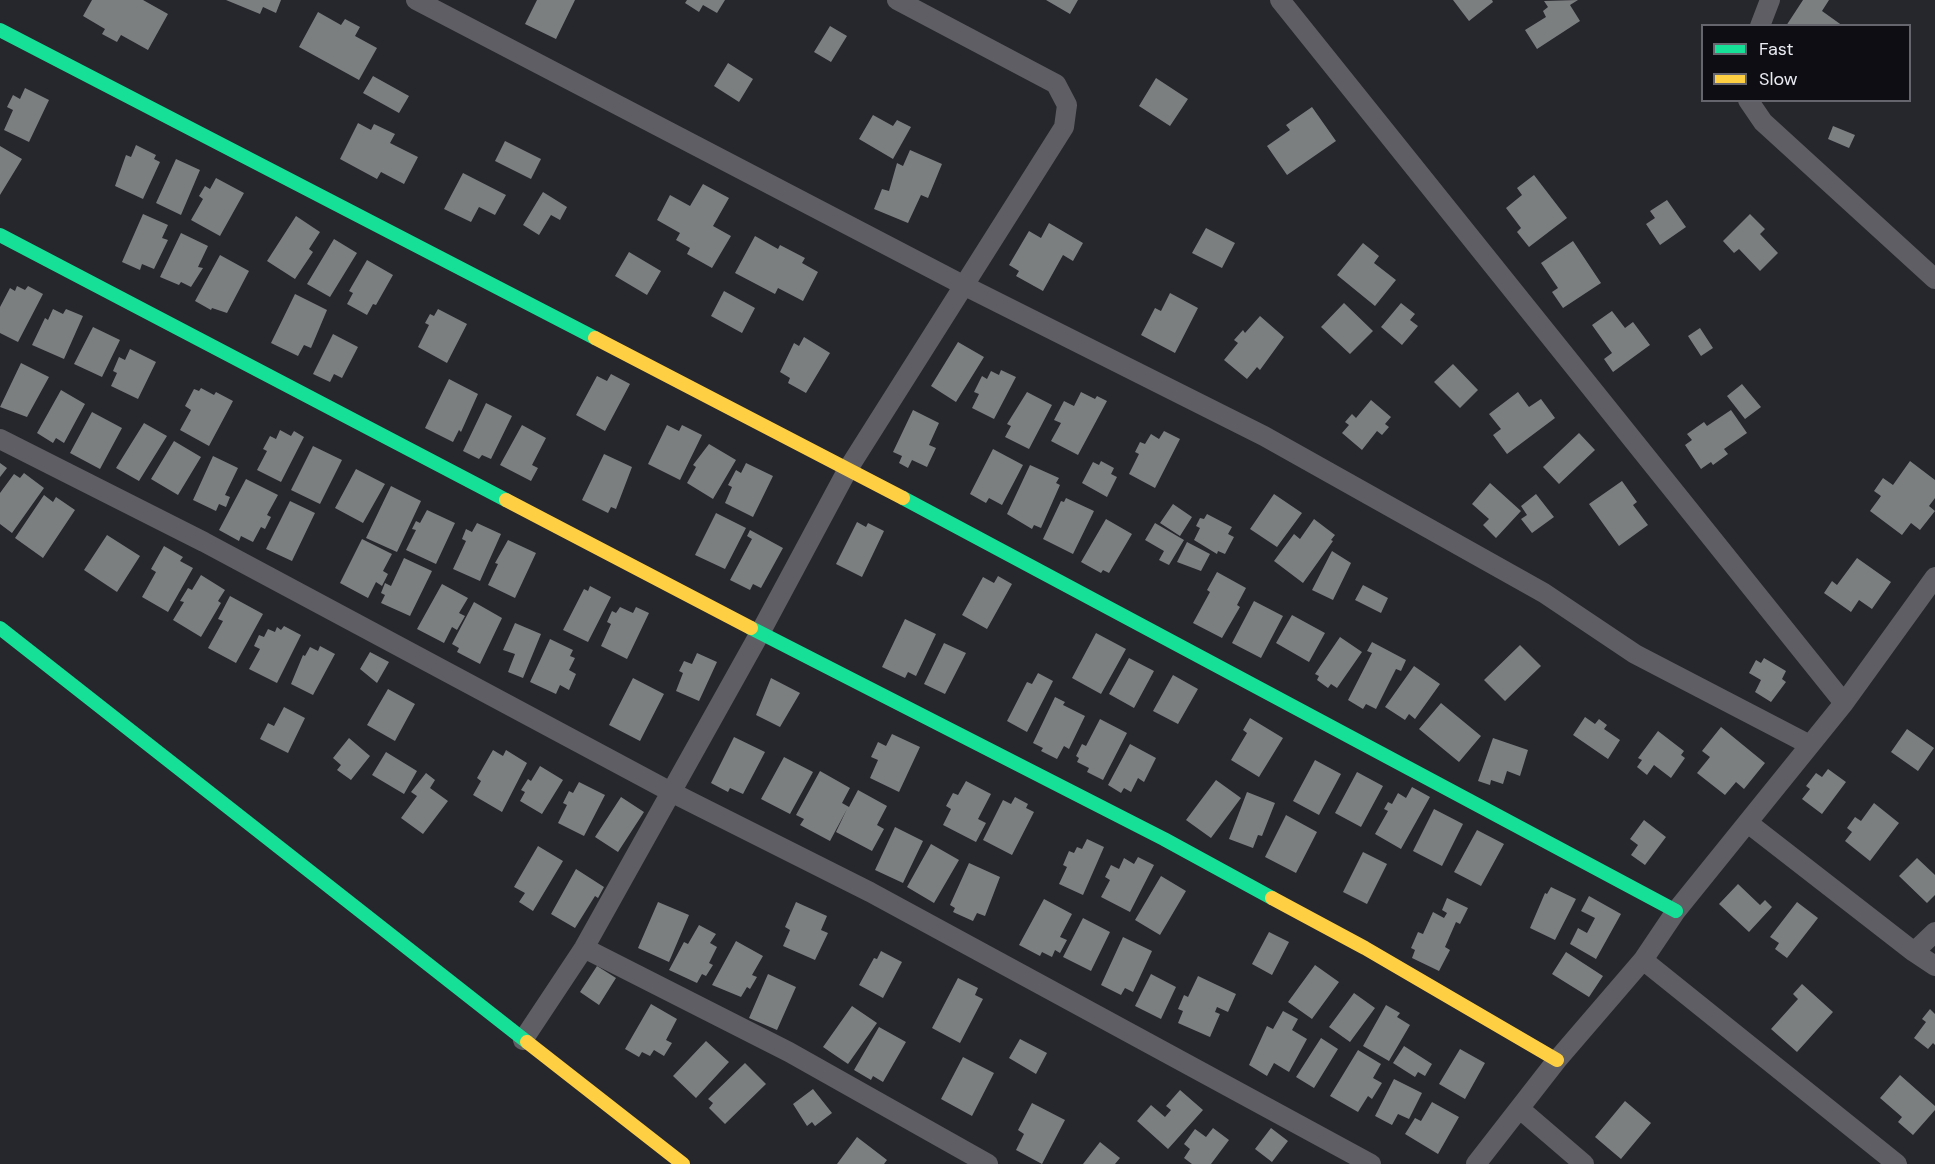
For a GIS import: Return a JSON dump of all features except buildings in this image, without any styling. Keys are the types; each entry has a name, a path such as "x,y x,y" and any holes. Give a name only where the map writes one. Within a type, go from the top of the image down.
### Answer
{"street":[{"path":"416,0 965,286 1264,436 1545,593 1635,654 1810,745"},
{"path":"523,1040 584,948 760,633 848,469 1064,127 1066,105 1056,84 897,0"},
{"path":"1280,0 1844,703"},
{"path":"1761,24 1770,0"},
{"path":"0,30 848,469 1676,911"},
{"path":"1749,102 1763,122 1935,279"},
{"path":"0,235 760,633 1164,839 1365,948 1557,1060"},
{"path":"0,439 204,542 671,792 870,892 1371,1164"},
{"path":"1476,1164 1557,1060 1643,960 1676,911 1844,703 1935,577"},
{"path":"0,654 7,634 683,1164"},
{"path":"1748,823 1935,966"},
{"path":"1914,952 1935,932"},
{"path":"584,948 789,1052 988,1164"},
{"path":"1643,960 1897,1164"},
{"path":"1520,1109 1584,1164"}],"traffic: fast":[{"path":"0,30 595,338"},
{"path":"0,235 506,500"},
{"path":"903,498 1676,911"},
{"path":"0,628 527,1042"},
{"path":"751,628 1164,839 1272,898"}],"traffic: slow":[{"path":"595,338 903,498"},
{"path":"506,500 751,628"},
{"path":"1272,898 1365,948 1557,1060"},
{"path":"527,1042 683,1164"}]}
